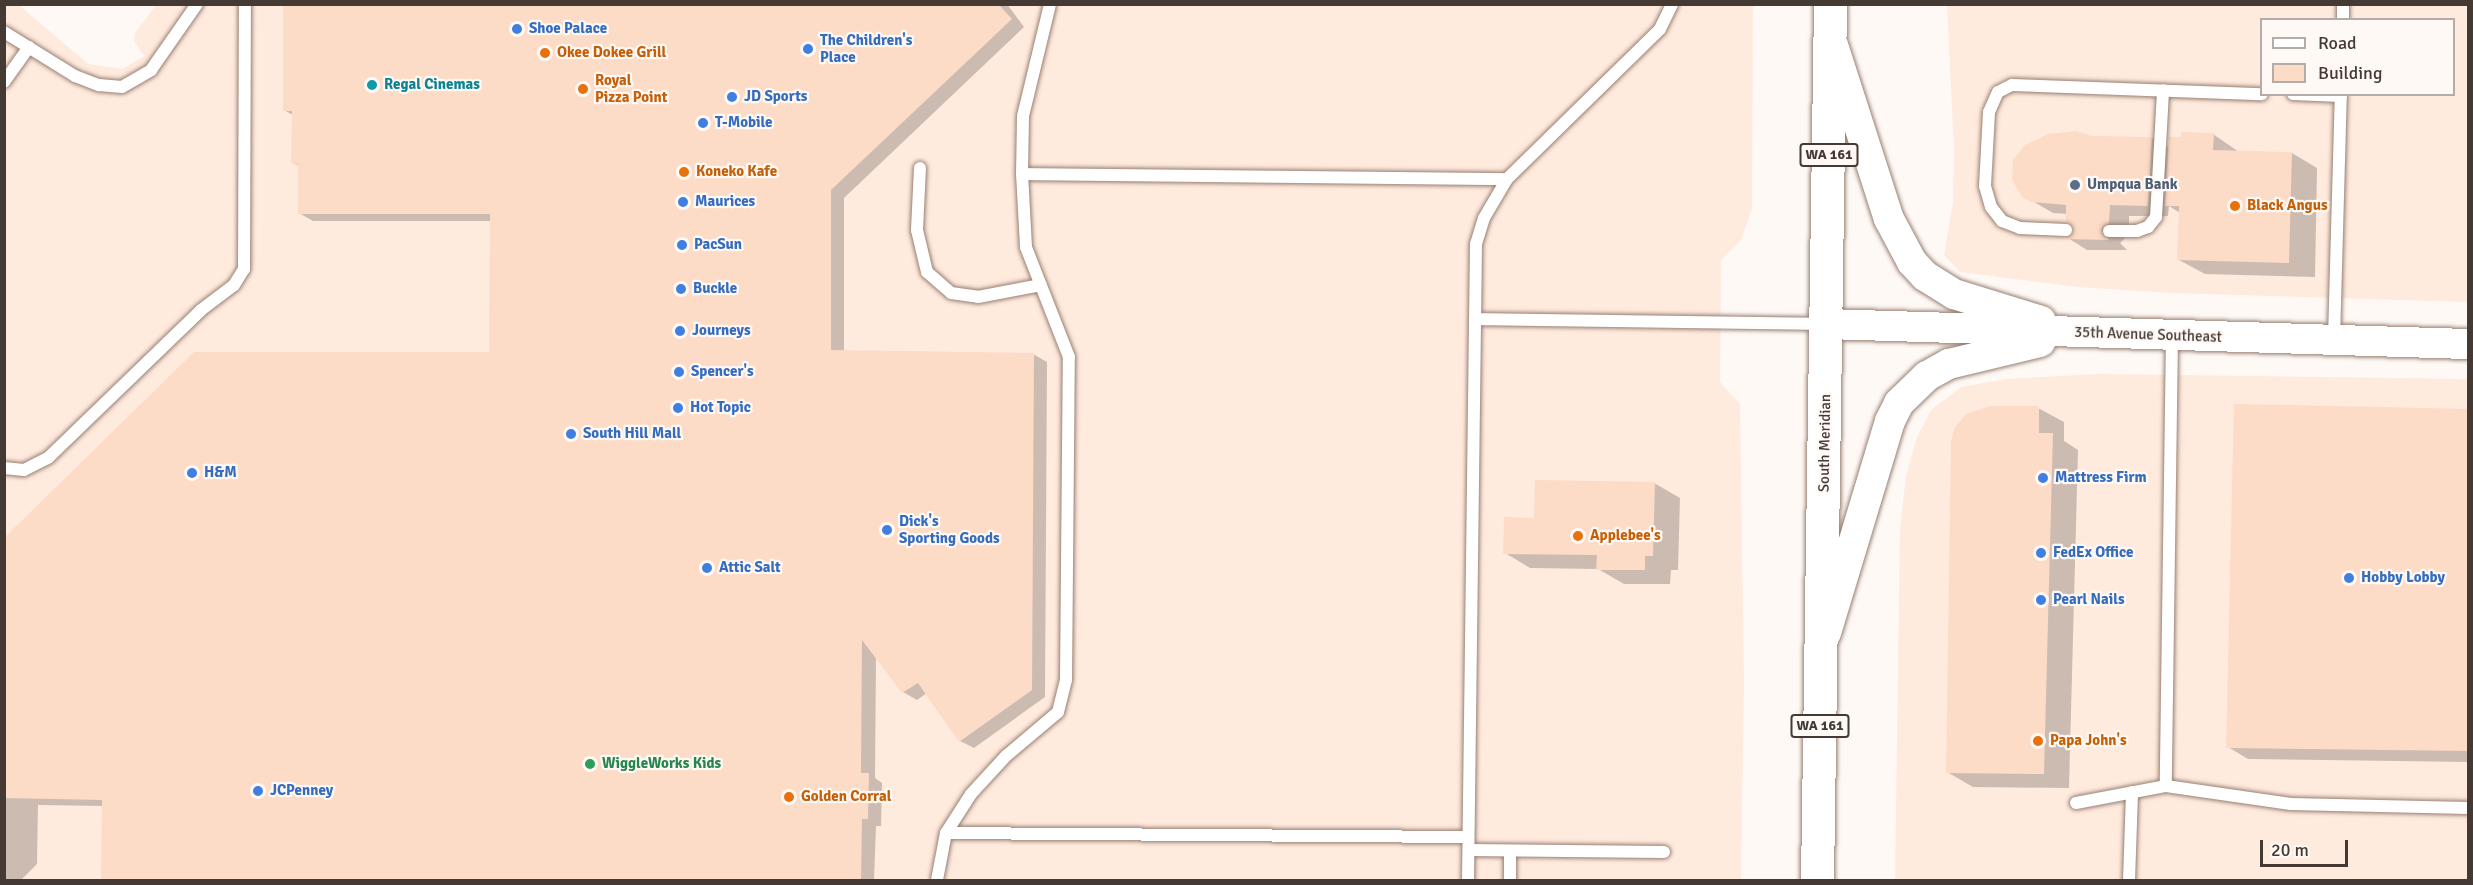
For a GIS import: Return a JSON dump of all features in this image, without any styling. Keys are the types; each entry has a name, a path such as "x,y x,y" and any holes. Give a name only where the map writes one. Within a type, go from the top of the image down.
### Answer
{"main road":[{"name":"South Meridian","path":"1817,880 1830,4"}],"street":[{"path":"1831,38 1889,219 1925,276 1954,294 2081,333"},
{"name":"35th Avenue Southeast","path":"1827,324 2469,344"},
{"path":"1822,646 1890,421 1899,403 1927,376 1949,364 2081,333"}],"lane":[{"path":"4,32 75,76 99,85 122,87 151,70 197,4"},
{"path":"4,468 24,470 49,457 201,310 234,285 244,269 245,4"},
{"path":"938,880 946,833 980,782 1058,712 1066,681 1069,357 1026,247 1022,174 1023,116 1050,4"},
{"path":"1468,880 1476,244 1484,218 1507,179 1659,29 1672,4"},
{"path":"4,82 29,47"},
{"path":"2066,230 2011,225 1996,215 1987,200 1990,105 1998,92 2012,85 2260,93"},
{"path":"2109,231 2137,231 2148,227 2157,217 2163,90"},
{"path":"2334,340 2341,96"},
{"path":"920,168 917,230 927,272 951,293 978,297 1041,285"},
{"path":"1022,174 1507,179"},
{"path":"1475,320 1827,324"},
{"path":"2166,786 2172,335"},
{"path":"2076,803 2166,786 2291,804 2469,808"},
{"path":"2129,880 2132,792"},
{"path":"946,833 1468,844 1510,851 1664,852"},
{"path":"1510,851 1510,880"}],"shaded area":[{"path":"157,4 1753,5 1752,209 1741,240 1721,260 1720,382 1740,404 1744,680 1741,880 5,880 5,5 19,5 88,64 122,69 144,56 134,41 135,33"},
{"path":"1947,5 2468,5 2468,302 2171,293 2078,287 1960,272 1944,255 1953,202 1954,149"},
{"path":"2099,374 2468,379 2468,880 1895,880 1900,530 1906,476 1917,437 1931,410 1961,387 2006,379"}],"building":[{"name":"South Hill Mall","path":"283,4 998,4 1012,19 831,190 831,350 1034,353 1032,690 959,742 918,683 902,693 862,640 861,773 869,773 868,819 862,819 861,880 101,880 102,800 4,798 4,538 194,352 489,352 490,214 298,214 298,164 291,163 292,111 283,111"},
{"name":"Umpqua Bank","path":"2076,131 2092,136 2152,137 2148,206 2110,205 2109,223 2101,230 2109,240 2065,239 2074,230 2066,222 2066,205 2031,202 2022,197 2012,180 2013,160 2025,145 2048,134"},
{"name":"Black Angus","path":"2181,132 2214,133 2213,150 2292,152 2289,263 2177,260 2179,206 2165,206 2169,137 2181,137"},
{"name":"Hobby Lobby","path":"2234,404 2469,409 2469,751 2226,748"},
{"path":"1991,406 2039,406 2039,433 2053,433 2044,774 1946,773 1951,441 1955,427 1966,414"},
{"name":"Applebee's","path":"1535,480 1655,482 1653,556 1645,556 1645,570 1596,570 1597,555 1503,554 1504,517 1534,518"}],"place":[{"name":"Shoe Palace","path":"517,29"},
{"name":"The Children's Place","path":"808,49"},
{"name":"Okee Dokee Grill","path":"545,53"},
{"name":"Regal Cinemas","path":"372,85"},
{"name":"Royal Pizza Point","path":"583,89"},
{"name":"JD Sports","path":"732,97"},
{"name":"T-Mobile","path":"703,123"},
{"name":"Koneko Kafe","path":"684,172"},
{"name":"Umpqua Bank","path":"2075,185"},
{"name":"Maurices","path":"683,202"},
{"name":"Black Angus","path":"2235,206"},
{"name":"PacSun","path":"682,245"},
{"name":"Buckle","path":"681,289"},
{"name":"Journeys","path":"680,331"},
{"name":"Spencer's","path":"679,372"},
{"name":"Hot Topic","path":"678,408"},
{"name":"South Hill Mall","path":"571,434"},
{"name":"H&M","path":"192,473"},
{"name":"Mattress Firm","path":"2043,478"},
{"name":"Dick's Sporting Goods","path":"887,530"},
{"name":"Applebee's","path":"1578,536"},
{"name":"FedEx Office","path":"2041,553"},
{"name":"Attic Salt","path":"707,568"},
{"name":"Hobby Lobby","path":"2349,578"},
{"name":"Pearl Nails","path":"2041,600"},
{"name":"Papa John's","path":"2038,741"},
{"name":"WiggleWorks Kids","path":"590,764"},
{"name":"JCPenney","path":"258,791"},
{"name":"Golden Corral","path":"789,797"}]}
